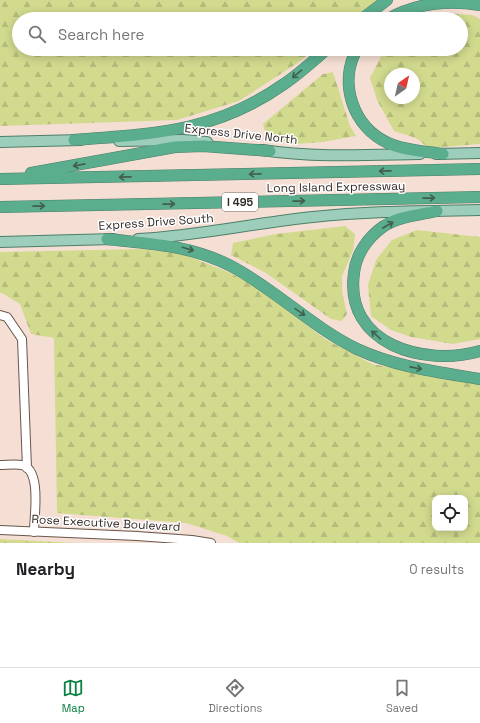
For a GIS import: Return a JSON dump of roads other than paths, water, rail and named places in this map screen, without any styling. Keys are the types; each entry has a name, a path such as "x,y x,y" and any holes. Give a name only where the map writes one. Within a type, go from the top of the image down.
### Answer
{"highway":[{"path":"371,12 387,0"},
{"path":"404,12 413,8 436,3 454,2 480,5"},
{"path":"74,140 165,132 213,120 242,109 278,88 298,74 319,56"},
{"path":"354,56 350,68 348,84 353,106 365,125 379,138 396,146 443,154"},
{"path":"0,178 175,147 203,146 270,151"},
{"name":"Long Island Expressway","path":"0,178 480,169"},
{"name":"Long Island Expressway","path":"0,207 480,197"},
{"path":"437,211 395,221 384,226 371,237 362,249 355,264 353,281 356,304 361,316 371,330 383,340 397,348 419,354 442,356 460,355 480,351"},
{"path":"107,239 172,246 191,250 212,258 248,276 328,332 366,353 405,366 480,379"}],"main road":[{"name":"Express Drive North","path":"0,142 74,140 200,141 270,151 343,156 480,153"},
{"name":"Express Drive South","path":"0,242 151,238 188,235 293,219 334,215 480,210"}],"street":[{"path":"0,315 7,318 22,339 27,468"},
{"path":"0,465 23,465 32,472 36,487 34,532"},
{"name":"Rose Executive Boulevard","path":"0,530 144,536 211,543"}]}
